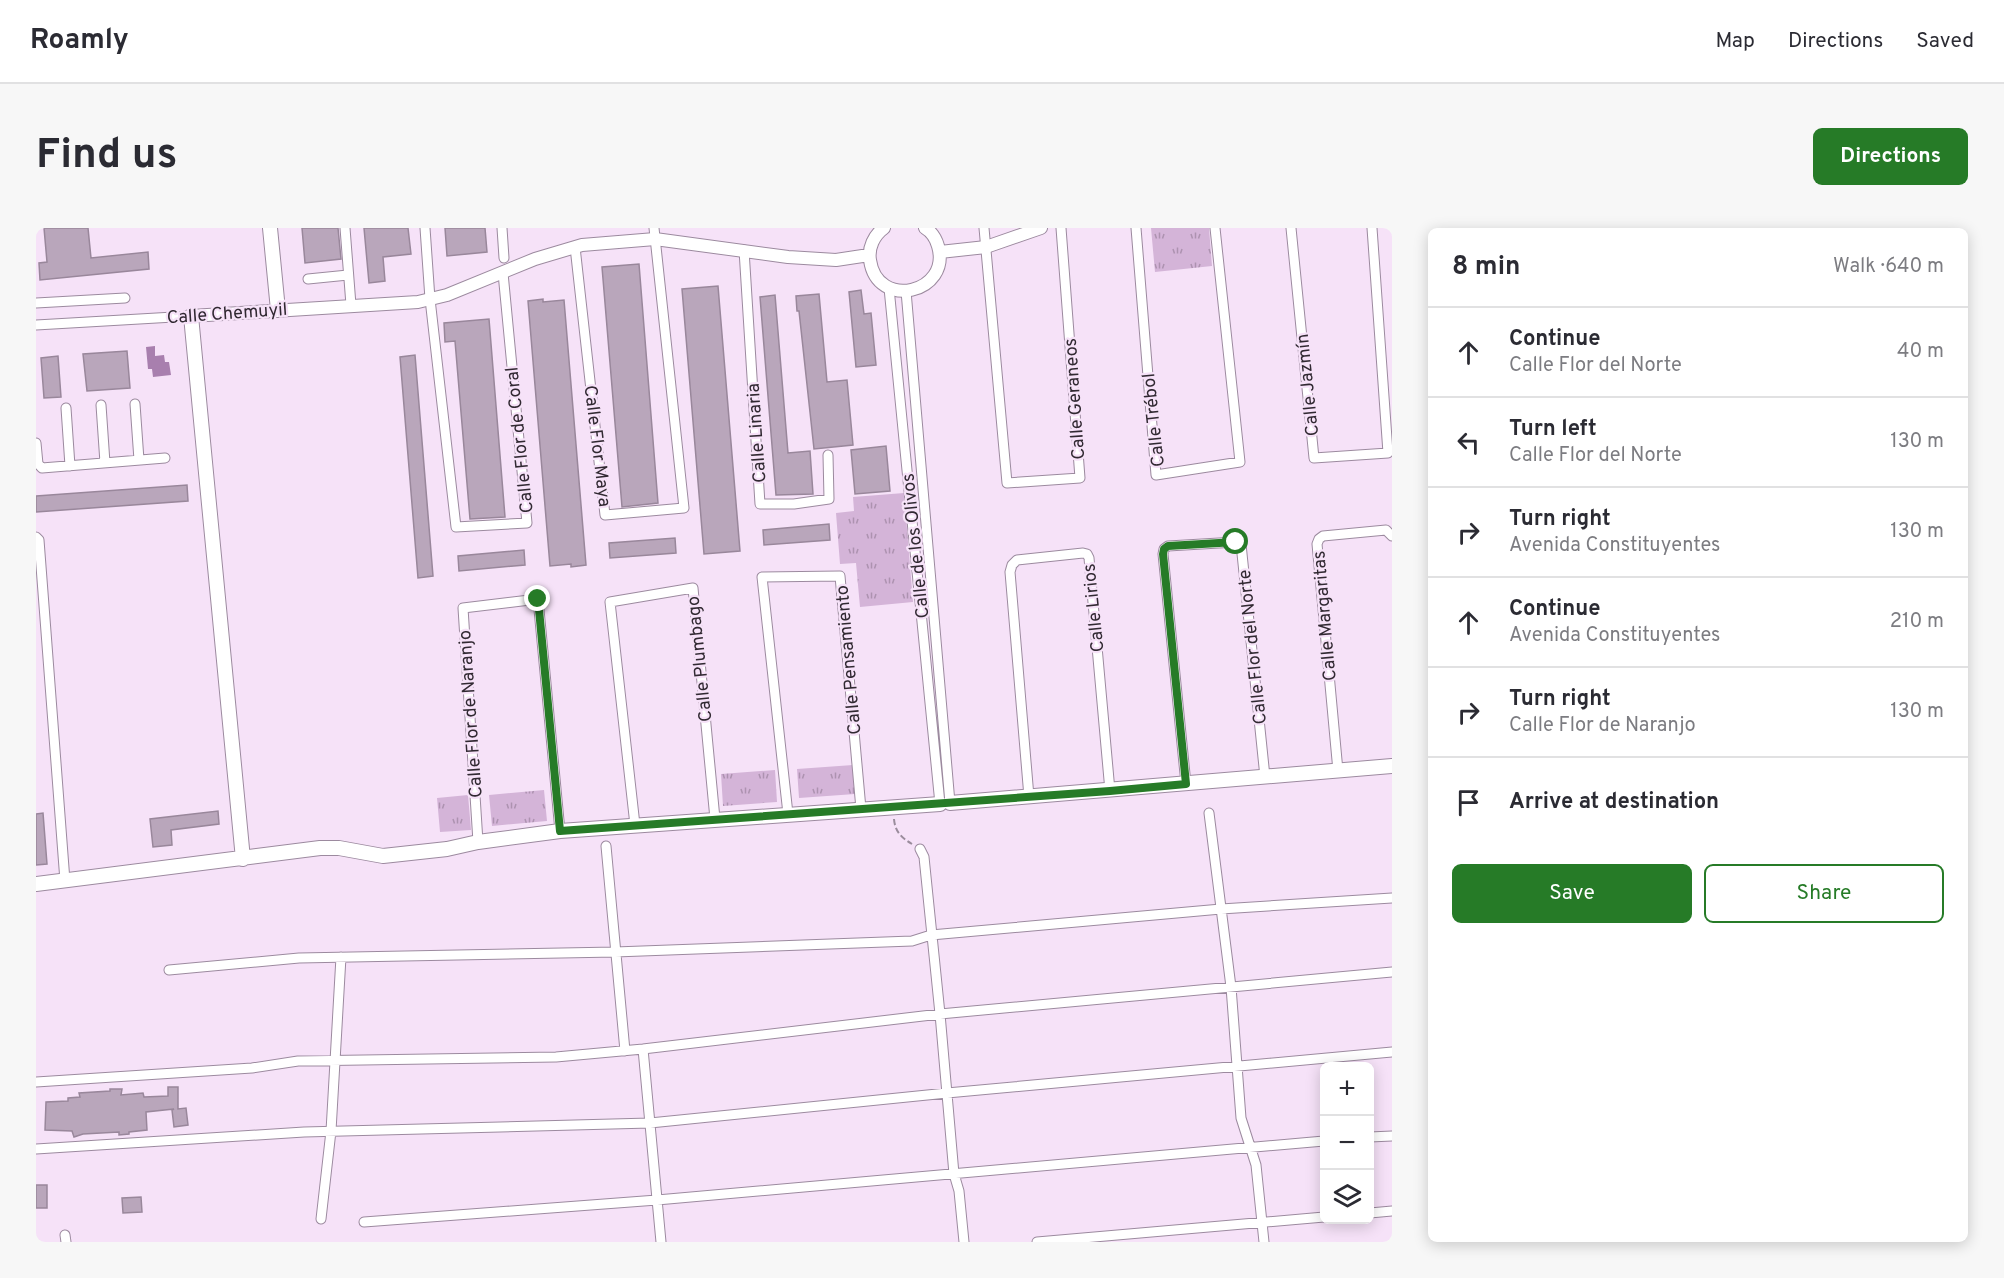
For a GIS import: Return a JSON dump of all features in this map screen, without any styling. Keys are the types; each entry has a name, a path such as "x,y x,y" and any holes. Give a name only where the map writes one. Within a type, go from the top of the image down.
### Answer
{"main road":[{"path":"270,228 278,310"},
{"path":"191,316 243,859"},
{"path":"36,884 320,848 339,848 383,856 447,849 478,842 560,831 861,808 945,804 1392,766"}],"street":[{"path":"345,228 351,305"},
{"path":"424,300 425,228"},
{"path":"502,228 504,258"},
{"path":"884,228 872,242 869,255 871,268 877,279 889,288 898,291 921,287 937,270 940,252 936,240 925,228"},
{"path":"984,228 986,247"},
{"path":"940,252 986,247 1041,228"},
{"name":"Calle Geraneos","path":"986,247 1007,483 1080,478 1061,228"},
{"name":"Calle Trébol","path":"1136,228 1156,475 1240,462 1215,228"},
{"name":"Calle Jazmín","path":"1291,228 1314,458 1388,453 1372,228"},
{"name":"Calle Chemuyil","path":"36,325 424,300 447,295 535,259 575,247 655,234 788,257 836,260 869,255"},
{"name":"Calle Flor Maya","path":"575,247 605,515 684,508 655,234"},
{"name":"Calle Linaria","path":"744,250 760,504 794,504 829,499 828,455"},
{"name":"Calle Flor de Coral","path":"424,300 456,527 527,523 502,273"},
{"path":"308,279 348,275"},
{"name":"Calle de los Olivos","path":"889,288 945,804"},
{"name":"Calle de los Olivos","path":"906,291 945,804"},
{"path":"36,303 125,298"},
{"path":"135,404 139,460"},
{"path":"101,405 105,463"},
{"path":"66,408 70,466"},
{"path":"36,443 38,464 42,468 165,458"},
{"name":"Calle Margaritas","path":"1338,771 1318,539 1323,536 1386,530 1392,536"},
{"path":"36,537 39,540 65,881"},
{"name":"Calle Flor del Norte","path":"1186,784 1163,554 1164,549 1168,546 1236,542 1241,544 1265,777"},
{"name":"Calle Lirios","path":"1029,796 1010,572 1017,560 1083,553 1089,558 1110,791"},
{"name":"Calle Pensamiento","path":"788,814 762,577 840,576 861,808"},
{"name":"Calle Plumbago","path":"635,825 610,602 693,588 715,819"},
{"name":"Calle Flor de Naranjo","path":"478,842 463,608 538,599 560,831"},
{"path":"1209,813 1231,987 1241,1118 1257,1165 1264,1242"},
{"path":"606,846 625,1051"},
{"path":"920,849 924,857 954,1174 959,1191 964,1242"},
{"path":"169,970 299,958 615,952 912,941 931,935 1221,909 1392,898"},
{"path":"321,1219 331,1131 341,957"},
{"path":"36,1082 241,1069 298,1061 335,1059 556,1057 940,1014 1392,972"},
{"path":"643,1049 661,1242"},
{"path":"36,1149 331,1131 650,1123 1392,1052"},
{"path":"1374,1137 1392,1136"},
{"path":"364,1222 657,1200 1320,1141"},
{"path":"1374,1213 1392,1211"},
{"path":"1037,1242 1320,1217"}],"path":[{"path":"892,808 895,828 903,838 920,849"}],"green space":[{"path":"1151,228 1209,228 1212,266 1155,272"},
{"path":"904,493 913,602 860,607 856,563 840,564 836,513 854,511 853,497"},
{"path":"853,765 855,794 799,798 797,769"},
{"path":"775,770 777,802 723,806 721,774"},
{"path":"544,790 547,821 492,826 489,795"},
{"path":"468,795 471,830 440,832 437,798"}],"shaded area":[{"path":"155,346 155,356 164,355 165,362 169,362 171,375 153,377 152,369 148,369 146,347"}],"building":[{"path":"44,228 88,228 91,258 148,252 149,269 40,280 39,263 47,262"},
{"path":"302,228 338,228 341,259 305,263"},
{"path":"364,228 408,228 411,254 383,257 385,281 369,283"},
{"path":"445,228 485,228 487,252 447,256"},
{"path":"639,264 658,503 622,507 602,267"},
{"path":"718,286 740,551 704,554 682,289"},
{"path":"861,290 864,314 871,313 876,365 856,367 849,292"},
{"path":"819,294 827,382 847,380 853,445 814,449 796,296"},
{"path":"775,295 788,453 810,451 813,494 776,495 760,297"},
{"path":"543,299 543,302 564,300 586,565 571,567 571,564 550,566 528,301"},
{"path":"489,319 505,517 470,519 455,341 445,342 444,323"},
{"path":"127,351 130,388 87,391 83,354"},
{"path":"415,355 433,576 418,578 400,357"},
{"path":"58,356 61,397 44,398 41,358"},
{"path":"886,446 890,491 855,494 851,450"},
{"path":"187,485 188,501 36,512 36,496"},
{"path":"829,524 830,540 764,545 763,530"},
{"path":"675,538 676,553 610,558 609,543"},
{"path":"524,550 525,565 459,571 458,556"},
{"path":"218,811 219,824 171,830 172,845 153,847 150,819"},
{"path":"43,813 47,864 36,865 36,814"},
{"path":"168,1087 178,1087 178,1109 186,1108 188,1125 174,1127 172,1110 174,1109 146,1112 147,1130 129,1132 129,1134 119,1135 119,1132 83,1134 74,1137 72,1131 45,1130 46,1102 68,1101 68,1098 80,1097 79,1093 110,1091 110,1089 122,1089 121,1095 143,1093 144,1097 168,1096"},
{"path":"36,1185 47,1185 47,1208 36,1208"},
{"path":"141,1197 142,1212 123,1213 122,1198"}],"route":[{"path":"538,599 560,831 1110,791 1186,784 1164,549 1168,546 1236,542"}]}
